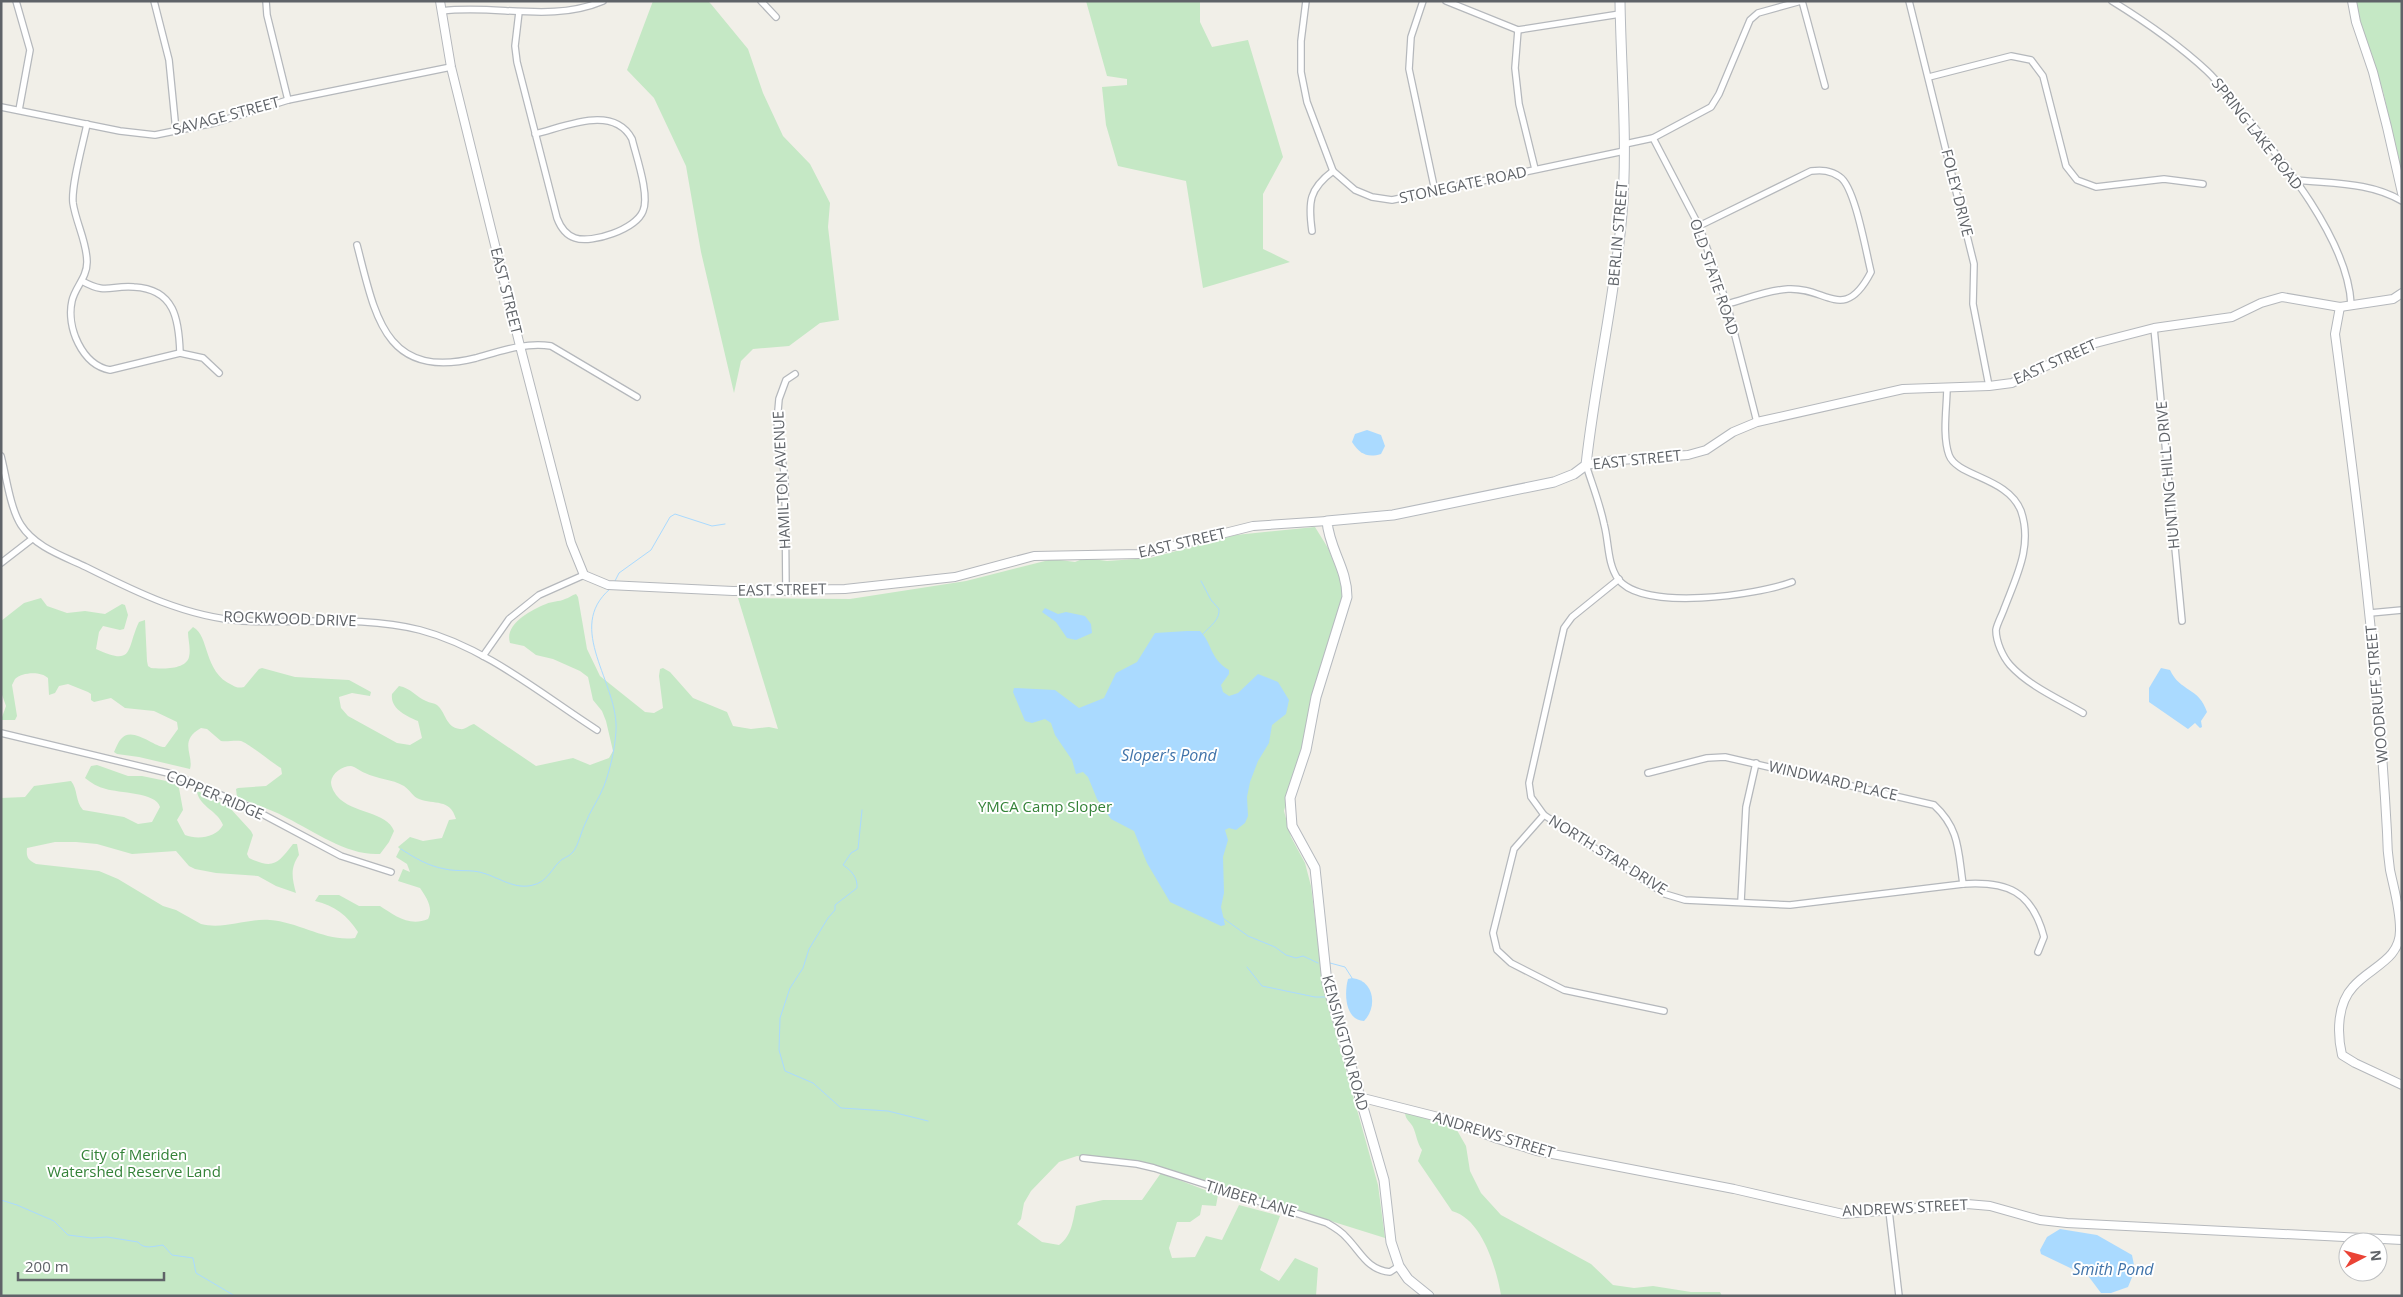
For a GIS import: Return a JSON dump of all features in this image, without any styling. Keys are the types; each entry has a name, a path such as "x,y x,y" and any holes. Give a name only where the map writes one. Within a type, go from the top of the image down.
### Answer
{"main road":[{"name":"BERLIN STREET","path":"1586,465 1615,276 1622,213 1625,147 1620,1"},
{"name":"EAST STREET","path":"1326,521 1393,515 1554,482 1574,474 1586,465"},
{"name":"KENSINGTON ROAD","path":"1326,521 1328,534 1347,582 1347,597 1316,697 1306,750 1290,798 1292,826 1315,868 1327,983 1384,1180 1391,1242 1399,1266 1408,1279 1429,1296"}],"street":[{"path":"16,1 30,50 19,110"},
{"path":"154,1 168,60 176,131"},
{"path":"266,1 267,15 288,100"},
{"name":"EAST STREET","path":"440,1 451,67 520,346 572,543 584,575 608,585 786,592 845,590 955,577 1034,556 1142,554 1253,526 1326,521"},
{"path":"442,11 471,8 555,13 582,8 603,1"},
{"path":"760,1 776,17"},
{"name":"STONEGATE ROAD","path":"1306,1 1301,41 1301,72 1307,102 1333,171 1355,190 1372,197 1392,200 1535,169 1625,147 1653,138 1710,107 1719,94 1750,20 1754,16 1758,13 1801,1"},
{"path":"1422,1 1411,37 1409,69 1435,191"},
{"path":"1446,1 1518,30 1620,14"},
{"path":"1801,1 1825,86"},
{"name":"FOLEY DRIVE","path":"1909,1 1974,264 1973,304 1989,386"},
{"name":"SPRING LAKE ROAD","path":"2112,1 2152,26 2208,72 2297,180 2322,224 2347,275 2351,304"},
{"path":"2352,1 2356,22 2373,72 2388,128 2402,193"},
{"path":"519,12 516,54 535,134 557,218 566,232 573,237 590,239 630,226 638,219 644,211 645,194 632,139 620,124 605,119 535,134"},
{"path":"1518,30 1515,68 1519,104 1535,169"},
{"path":"1928,77 2011,56 2031,60 2043,76 2066,166 2077,180 2096,187 2164,179 2203,184"},
{"name":"SAVAGE STREET","path":"1,107 120,132 155,135 214,123 288,100 451,67"},
{"path":"87,124 73,197 87,258 86,272 72,299 71,309 80,349 92,362 101,368 119,370 180,353 203,358 219,373"},
{"name":"OLD STATE ROAD","path":"1653,138 1699,226 1727,304 1757,422"},
{"path":"1699,226 1811,171 1825,170 1842,177 1851,192 1871,272 1863,287 1850,298 1836,301 1802,290 1786,289 1727,304"},
{"path":"1312,230 1308,205 1318,182 1333,171"},
{"path":"2297,180 2355,184 2393,196 2402,201"},
{"path":"357,245 374,310 383,331 399,348 420,360 443,363 464,361 520,346 536,344 551,346 637,397"},
{"path":"82,281 100,290 133,286 146,288 164,297 177,317 180,353"},
{"path":"2340,307 2393,299 2402,293"},
{"name":"EAST STREET","path":"1586,465 1706,450 1733,432 1757,422 1903,389 1989,386 2012,383 2088,345 2154,328 2232,317 2262,302 2282,297 2340,307"},
{"name":"WOODRUFF STREET","path":"2340,307 2336,334 2370,613 2384,759 2389,862 2400,923 2400,942 2392,956 2351,988 2342,1006 2338,1037 2342,1055 2402,1085"},
{"name":"HUNTING HILL DRIVE","path":"2154,328 2182,621"},
{"name":"HAMILTON AVENUE","path":"786,592 785,479 777,422 779,399 786,380 794,374"},
{"path":"1947,387 1947,446 1950,456 1955,465 1989,479 2005,490 2020,509 2026,533 2023,558 1996,630 2001,651 2010,665 2030,681 2083,713"},
{"name":"ROCKWOOD DRIVE","path":"1,456 19,523 32,539 133,590 186,611 241,621 377,622 419,630 452,641 483,656 597,730"},
{"path":"1586,465 1604,524 1609,558 1619,579 1631,589 1646,596 1668,598 1726,596 1792,582"},
{"path":"1,563 32,539"},
{"path":"483,656 509,619 540,595 584,575"},
{"name":"NORTH STAR DRIVE","path":"1619,579 1572,617 1564,628 1529,783 1531,797 1544,815 1666,894 1686,900 1741,901 1790,905 1962,884 1988,882 2009,887 2027,900 2037,916 2044,937 2038,952"},
{"path":"2370,613 2402,610"},
{"name":"COPPER RIDGE","path":"1,733 172,774 250,808 341,856 391,872"},
{"name":"WINDWARD PLACE","path":"1648,773 1706,758 1725,757 1934,805 1947,817 1955,834 1962,884"},
{"path":"1741,901 1746,807 1756,763"},
{"path":"1544,815 1514,849 1493,933 1497,950 1511,964 1564,990 1664,1011"},
{"name":"ANDREWS STREET","path":"1359,1097 1442,1118 1498,1139 1562,1156 1718,1186 1843,1214 1889,1212 1967,1204 1990,1206 2040,1220 2067,1223 2402,1240"},
{"name":"TIMBER LANE","path":"1083,1158 1137,1164 1154,1168 1327,1223 1343,1233 1370,1266 1390,1272 1399,1266"},
{"path":"1889,1212 1899,1296"}],"green space":[{"path":"653,1 708,1 711,4 748,49 763,93 783,136 810,164 830,203 828,227 839,320 820,323 789,346 753,349 741,361 734,393 701,252 686,166 654,98 627,70"},
{"path":"1086,1 1200,1 1200,22 1212,47 1248,40 1283,157 1263,194 1263,249 1290,262 1203,288 1186,181 1118,166 1106,125 1102,87 1127,85 1127,79 1107,76"},
{"path":"2355,1 2402,1 2402,173 2383,91 2361,28"},
{"path":"1315,527 1328,548 1345,589 1284,811 1291,837 1305,863 1311,886 1324,991 1378,1185 1385,1238 1148,1164 1077,1156 1059,1162 1031,1191 1024,1203 1021,1219 1017,1224 1042,1242 1059,1245 1067,1237 1073,1222 1076,1206 1103,1200 1142,1200 1161,1173 1218,1195 1216,1206 1202,1205 1200,1215 1190,1222 1177,1222 1169,1248 1172,1258 1195,1257 1206,1236 1222,1240 1239,1205 1280,1216 1260,1270 1279,1281 1295,1258 1318,1268 1316,1296 1,1296 1,798 25,797 34,786 71,781 83,810 124,817 138,824 152,822 160,807 152,798 103,788 85,778 91,766 97,765 128,776 142,776 176,783 179,788 183,810 177,820 185,835 190,837 206,837 216,833 223,825 221,820 202,802 197,792 200,792 229,807 251,831 253,835 247,854 249,858 264,864 275,863 293,844 297,844 299,855 294,864 293,873 296,893 276,886 258,876 216,873 195,869 189,866 176,851 132,854 97,844 55,842 27,848 27,856 29,860 36,864 99,871 118,879 163,906 176,910 201,924 218,926 270,920 291,924 323,935 344,938 355,938 358,932 340,912 315,901 319,895 339,895 359,906 380,906 408,921 414,922 428,919 430,907 420,888 398,881 403,869 410,872 407,864 396,857 400,849 398,847 410,837 423,841 442,838 449,820 456,819 453,812 446,805 419,799 406,788 390,780 370,775 351,766 344,767 333,776 331,782 336,794 343,802 384,820 390,824 394,831 380,854 368,854 344,847 281,815 237,797 236,789 266,786 282,774 281,768 241,741 221,741 207,729 201,728 194,733 188,743 190,769 117,754 114,752 120,740 126,735 131,734 165,747 178,729 177,722 154,711 125,708 111,698 94,702 91,700 91,694 68,684 59,686 55,693 49,695 48,678 41,674 27,674 15,679 12,685 17,716 15,720 1,720 6,706 1,692 1,621 24,603 41,598 47,606 67,613 85,611 105,614 122,604 125,605 128,615 124,629 120,630 103,626 99,632 96,649 117,656 123,655 130,647 139,622 145,620 147,661 148,666 151,668 173,668 187,661 190,651 188,632 193,627 202,638 216,672 223,679 239,688 244,687 262,668 295,677 349,680 371,692 370,696 352,693 339,697 341,708 348,716 397,743 410,745 422,738 418,721 400,711 394,704 392,694 399,686 437,705 455,728 464,729 474,724 536,766 573,758 590,765 609,758 613,751 606,721 602,711 593,700 588,677 580,671 553,659 536,655 524,646 510,643 509,636 515,624 526,614 548,603 563,600 576,594 587,649 600,676 645,712 654,713 663,708 659,676 660,669 663,668 670,672 693,698 727,712 733,726 751,729 769,727 778,729 738,598 850,599 966,581 1053,559 1075,562 1085,558 1107,561 1150,558 1236,535"},
{"path":"1405,1113 1454,1125 1466,1146 1470,1171 1481,1193 1501,1215 1591,1264 1613,1285 1634,1288 1653,1286 1691,1292 1720,1292 1722,1296 1498,1296 1501,1295 1499,1284 1486,1246 1472,1224 1463,1216 1452,1211 1418,1161 1422,1150"}],"water":[{"path":"1367,430 1381,435 1385,446 1381,454 1364,454 1352,442 1355,434"},
{"path":"1045,608 1058,614 1066,612 1085,616 1091,624 1092,633 1076,640 1067,638 1056,622 1042,612"},
{"name":"Sloper's Pond","path":"1200,631 1214,656 1229,670 1229,674 1221,685 1223,692 1229,696 1238,693 1258,674 1278,682 1289,700 1286,714 1272,725 1269,743 1258,761 1250,782 1247,797 1248,816 1245,823 1236,830 1229,828 1225,830 1228,840 1223,857 1224,893 1221,907 1225,925 1221,926 1170,902 1147,863 1134,831 1111,819 1097,799 1088,777 1083,772 1076,774 1072,760 1055,735 1051,723 1045,719 1032,723 1025,721 1013,692 1014,688 1055,690 1079,708 1104,698 1116,673 1137,662 1155,633"},
{"path":"2161,668 2170,670 2179,682 2204,704 2207,712 2201,721 2202,727 2200,728 2195,723 2188,729 2149,702 2149,688"},
{"path":"1352,978 1365,984 1372,995 1371,1009 1364,1021 1358,1020 1353,1016 1347,1005 1348,979"},
{"name":"Smith Pond","path":"2060,1229 2097,1235 2132,1255 2135,1270 2128,1287 2111,1293 2101,1293 2089,1277 2041,1254 2040,1250 2047,1237"}],"waterway":[{"path":"615,581 619,573 651,550 670,517 675,514 712,526 725,524"},
{"path":"1201,581 1211,600 1219,609 1216,620 1203,634"},
{"path":"401,849 439,868 478,872 520,886 541,882 560,861 573,852 604,786 615,745 615,713 592,638 592,621 597,604 610,589"},
{"path":"862,810 858,849 851,853 843,865 853,875 857,888 835,905 835,910 809,949 803,968 790,988 780,1018 779,1050 785,1071 813,1083 841,1108 888,1111 928,1121"},
{"path":"1223,918 1248,936 1275,947 1286,955 1296,958 1303,956 1318,963"},
{"path":"1330,963 1345,967 1352,978"},
{"path":"1247,967 1262,986 1315,997 1325,997"},
{"path":"1,1200 54,1221 68,1235 92,1238 107,1237 138,1242 146,1247 163,1245 172,1255 193,1258 196,1273 235,1296"}],"park label":[{"name":"YMCA Camp Sloper","path":"1045,807"},
{"name":"City of Meriden Watershed Reserve Land","path":"134,1164"}]}
